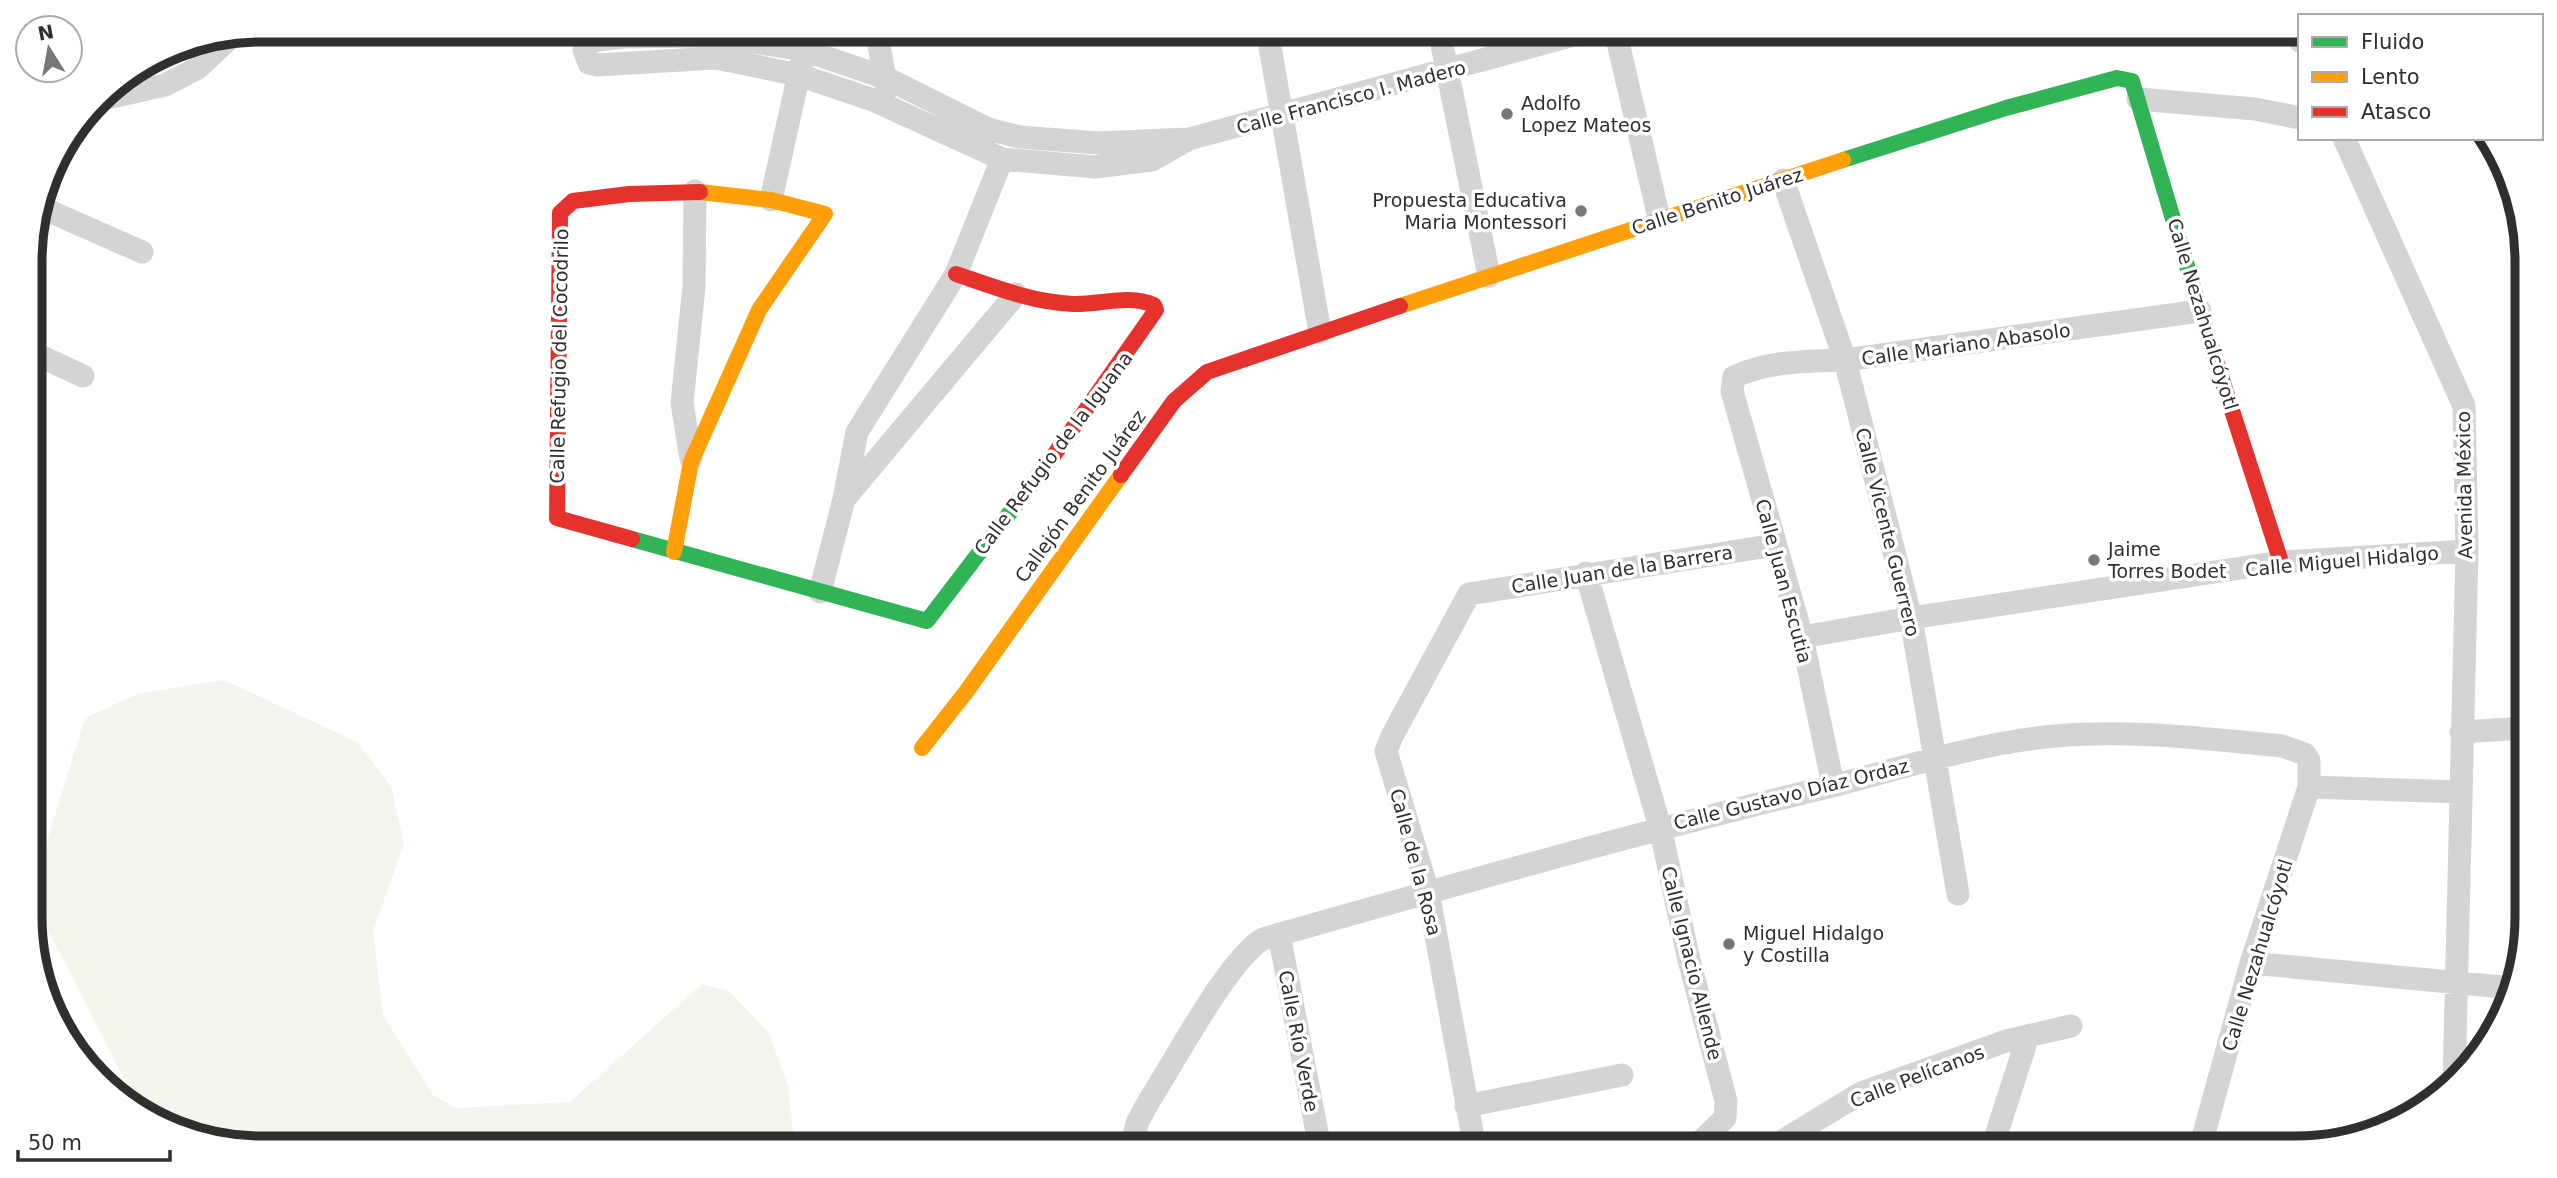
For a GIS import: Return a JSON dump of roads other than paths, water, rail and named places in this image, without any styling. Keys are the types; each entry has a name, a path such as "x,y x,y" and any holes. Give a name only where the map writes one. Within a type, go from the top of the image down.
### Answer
{"street":[{"name":"Calle Francisco I. Madero","path":"590,42 584,50 589,63 597,65 716,58 799,75 889,108 1002,159 1095,166 1152,160 1189,139"},
{"name":"Calle Francisco I. Madero","path":"754,42 804,50 886,78 964,118 1020,137 1098,143 1189,139 1550,42"},
{"path":"878,42 889,108"},
{"path":"1269,42 1320,332"},
{"path":"1441,42 1489,276"},
{"path":"1618,42 1659,218"},
{"path":"117,96 165,85 198,68 221,46"},
{"path":"771,200 804,50"},
{"name":"Calle Benito Juárez","path":"1320,332 1659,218 2006,108 2117,78"},
{"name":"Calle Nezahualcóyotl","path":"2117,78 2132,80 2200,312 2281,562"},
{"path":"2138,99 2255,108 2298,118"},
{"name":"Avenida México","path":"2345,140 2464,406 2467,551 2454,1068"},
{"path":"820,592 844,499 857,432 956,274 1002,159"},
{"name":"Calle Vicente Guerrero","path":"1783,180 1845,360 1911,618 1937,757 1958,894"},
{"name":"Calle Refugio del Cocodrilo","path":"691,463 682,403 694,286 695,191"},
{"name":"Calle Refugio del Cocodrilo","path":"674,552 691,463 759,310 825,214 771,200 695,191 629,194 573,201 560,213 557,518 674,552 754,574"},
{"path":"48,210 142,251"},
{"name":"Calle Refugio de la Iguana","path":"754,574 928,621 1078,423 1156,310 1154,305 1138,300 1083,304 1016,294 956,274"},
{"path":"844,499 1016,294"},
{"name":"Calle Mariano Abasolo","path":"1734,377 1746,371 1796,361 1845,360 2200,312"},
{"name":"Callejón Benito Juárez","path":"922,748 1174,401 1192,384 1216,368 1320,332"},
{"path":"42,357 83,376"},
{"name":"Calle Juan Escutia","path":"1734,377 1732,391 1802,638 1833,785"},
{"name":"Calle Juan de la Barrera","path":"1468,594 1586,573 1775,545"},
{"name":"Calle Miguel Hidalgo","path":"1802,638 1911,618 2281,562 2467,551"},
{"name":"Calle Ignacio Allende","path":"1586,573 1660,827 1689,960 1728,1111 1706,1136"},
{"name":"Calle de la Rosa","path":"1468,594 1386,751 1428,892 1472,1136"},
{"path":"2461,732 2515,728"},
{"name":"Calle Gustavo Díaz Ordaz","path":"1134,1136 1149,1101 1233,968 1252,945 1279,934 1660,827 1994,744 2056,736 2124,733 2282,746 2305,754 2309,761"},
{"name":"Calle Nezahualcóyotl","path":"2203,1136 2252,963 2309,787 2309,761"},
{"path":"2309,787 2460,792"},
{"name":"Calle Río Verde","path":"1279,934 1318,1136"},
{"path":"2252,963 2503,987"},
{"name":"Calle Pelícanos","path":"1794,1136 1861,1093 2028,1035 2071,1026"},
{"path":"1996,1136 2028,1035"},
{"path":"1466,1106 1622,1075"}],"place":[{"name":"Adolfo Lopez Mateos","path":"1507,114"},
{"name":"Propuesta Educativa Maria Montessori","path":"1581,211"},
{"name":"Jaime Torres Bodet","path":"2094,560"},
{"name":"Miguel Hidalgo y Costilla","path":"1729,944"}]}
